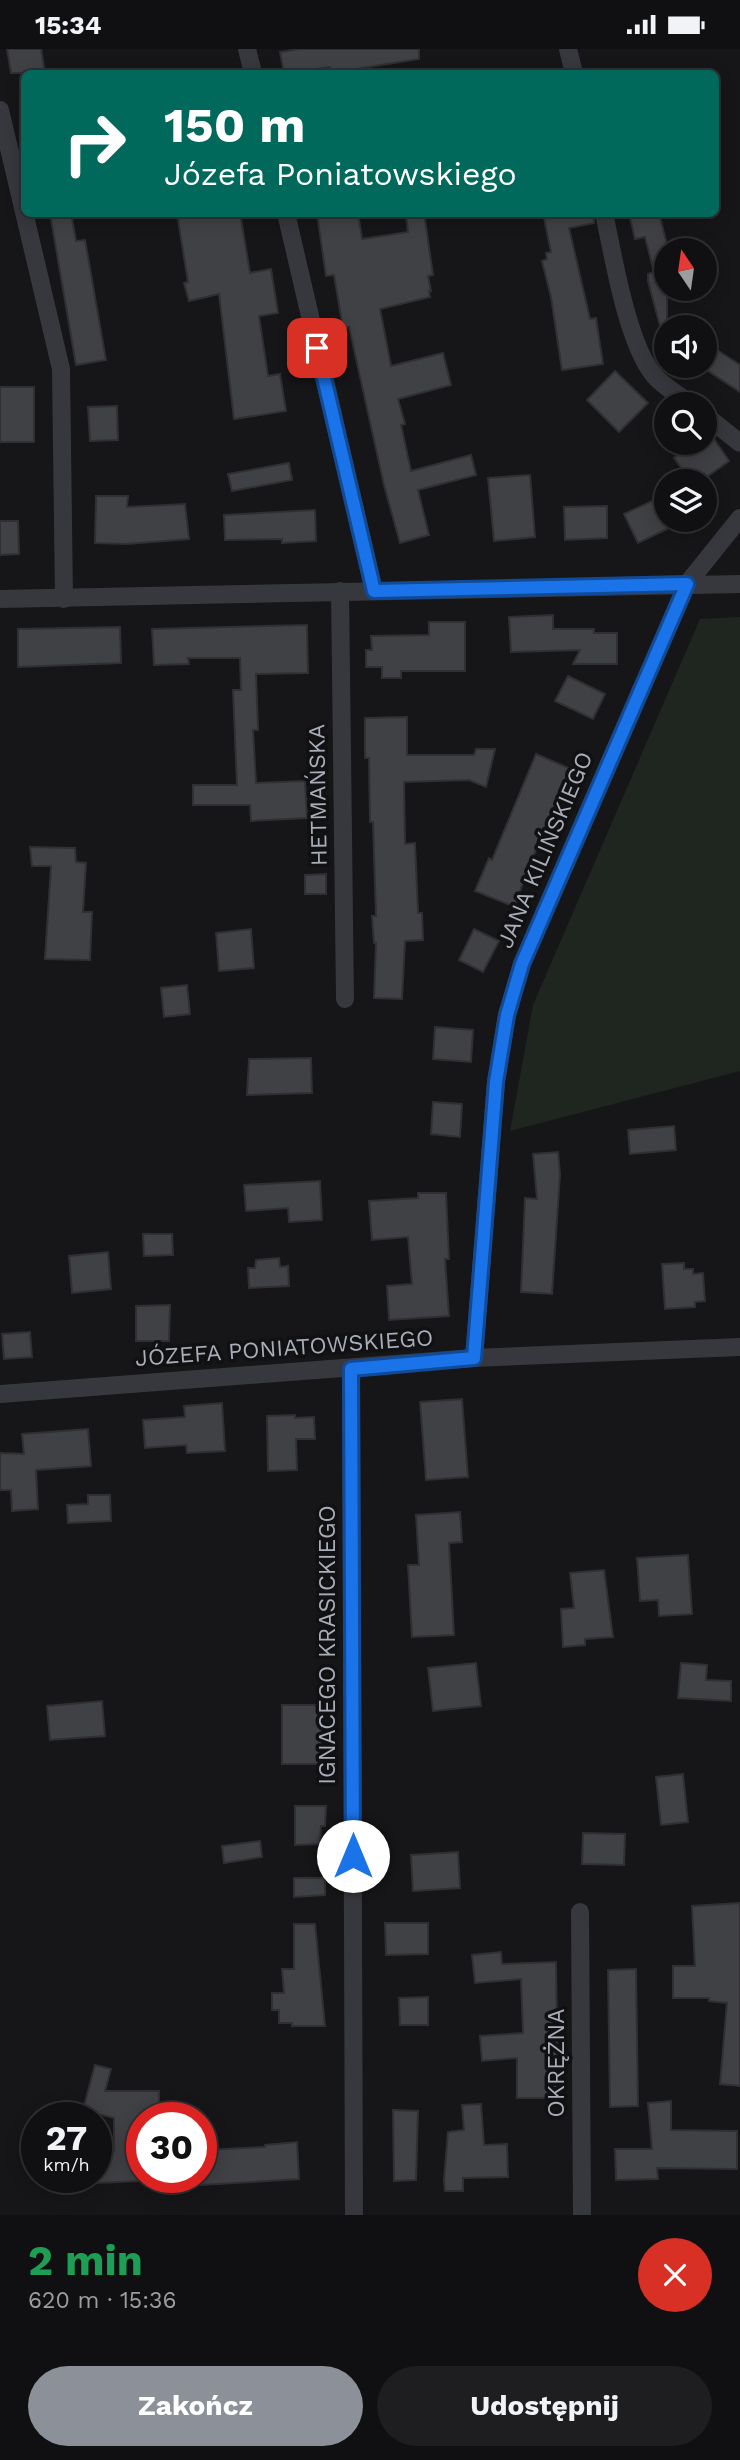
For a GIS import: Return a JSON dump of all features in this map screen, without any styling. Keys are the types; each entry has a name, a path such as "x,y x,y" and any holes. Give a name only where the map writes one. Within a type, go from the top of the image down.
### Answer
{"street":[{"path":"247,49 252,70"},
{"path":"568,49 573,70"},
{"path":"0,110 21,199"},
{"path":"25,217 61,369 64,599"},
{"path":"287,217 374,591"},
{"path":"605,217 624,302 639,350 653,375 675,392"},
{"path":"717,425 740,443"},
{"name":"JANA KILIŃSKIEGO","path":"474,1358 496,1082 507,1015 522,964 687,584 740,518"},
{"path":"0,599 740,585"},
{"name":"HETMAŃSKA","path":"340,591 345,999"},
{"name":"JÓZEFA PONIATOWSKIEGO","path":"0,1394 474,1358 740,1347"},
{"name":"IGNACEGO KRASICKIEGO","path":"351,1369 354,2215"},
{"name":"OKRĘŻNA","path":"580,1912 582,2215"}],"shaded area":[{"path":"740,617 740,1071 510,1131 533,1005 700,619"}],"building":[{"path":"7,49 41,49 44,70 11,73"},
{"path":"299,49 419,49 419,59 350,70 330,70 330,67 283,70 280,52"},
{"path":"51,217 72,217 76,241 85,240 106,360 76,365"},
{"path":"178,217 241,217 250,273 271,269 278,313 259,316 268,376 280,374 286,411 234,419 219,294 189,301 184,283 188,282"},
{"path":"318,217 359,217 362,239 408,232 406,217 425,217 433,275 428,276 430,297 380,309 391,366 443,353 451,385 398,399 405,424 401,425 411,471 471,455 476,475 418,490 429,535 400,543 384,485 349,327 343,328 334,275 326,276"},
{"path":"544,217 593,217 594,223 569,228 590,319 596,318 603,364 562,370 551,297 542,261 547,259 546,253 551,252"},
{"path":"630,217 660,217 665,238 654,238 654,272 645,237 635,239"},
{"path":"654,272 654,301 667,301 667,315 657,315 648,274"},
{"path":"717,350 740,365 740,392 717,377"},
{"path":"615,371 648,403 619,432 587,400"},
{"path":"0,387 34,387 34,442 0,442"},
{"path":"117,406 118,440 90,441 88,407"},
{"path":"717,443 729,461 717,470 682,469 674,458 678,455 717,455"},
{"path":"289,463 292,480 232,491 228,474"},
{"path":"530,475 535,537 494,541 488,478"},
{"path":"96,496 128,496 127,507 185,504 189,539 127,544 95,543"},
{"path":"654,500 654,532 661,532 638,543 624,514"},
{"path":"607,506 607,538 565,540 564,507"},
{"path":"315,510 316,541 282,543 282,539 225,540 224,515"},
{"path":"0,521 18,521 19,554 0,555"},
{"path":"553,615 553,629 594,629 594,633 617,633 617,664 573,664 580,650 511,652 509,617"},
{"path":"429,622 465,622 465,671 401,671 401,678 382,678 382,667 366,667 366,650 372,650 371,636 429,635"},
{"path":"307,625 308,673 256,674 258,730 253,730 256,783 305,781 307,818 251,821 250,805 193,805 193,785 237,785 233,690 241,690 240,658 188,658 189,664 154,665 152,629"},
{"path":"120,627 121,663 18,667 18,629"},
{"path":"568,676 605,694 593,719 555,701"},
{"path":"407,717 407,755 474,755 476,749 495,749 486,787 469,780 404,782 405,844 415,843 418,913 422,913 423,940 405,941 402,999 374,998 376,943 372,916 376,916 373,822 370,822 369,758 365,758 365,718"},
{"path":"536,754 571,769 526,873 515,907 475,891 489,858 492,860"},
{"path":"30,847 75,848 76,862 86,863 83,912 92,912 90,960 45,959 51,866 32,866"},
{"path":"326,874 326,894 305,894 305,875"},
{"path":"251,929 254,968 219,971 216,933"},
{"path":"474,929 499,941 483,972 459,960"},
{"path":"187,985 190,1014 164,1017 161,988"},
{"path":"435,1027 473,1030 471,1062 433,1059"},
{"path":"311,1058 312,1093 247,1095 249,1059"},
{"path":"433,1102 462,1104 460,1137 431,1134"},
{"path":"674,1126 676,1150 630,1154 628,1130"},
{"path":"558,1152 560,1174 552,1294 521,1292 525,1198 537,1199 533,1154"},
{"path":"320,1181 322,1220 289,1222 288,1208 246,1211 244,1185"},
{"path":"418,1193 446,1193 449,1259 445,1259 449,1316 389,1320 387,1286 412,1284 408,1237 372,1240 369,1201 418,1198"},
{"path":"143,1234 172,1234 173,1255 144,1256"},
{"path":"108,1252 111,1289 72,1293 69,1256"},
{"path":"279,1258 280,1267 288,1266 289,1286 249,1288 248,1268 255,1268 256,1260"},
{"path":"684,1263 684,1269 693,1269 693,1274 703,1273 705,1301 695,1302 695,1307 665,1309 662,1264"},
{"path":"170,1305 169,1341 136,1341 136,1306"},
{"path":"30,1332 32,1357 4,1359 2,1334"},
{"path":"462,1399 468,1477 426,1480 420,1402"},
{"path":"222,1403 225,1451 187,1453 186,1445 145,1448 143,1420 185,1417 184,1406"},
{"path":"295,1415 295,1418 314,1417 315,1439 296,1439 297,1470 268,1471 267,1416"},
{"path":"88,1429 91,1466 36,1470 38,1509 12,1511 11,1490 0,1490 0,1453 24,1454 22,1434"},
{"path":"88,1495 110,1495 111,1521 68,1523 67,1505 88,1504"},
{"path":"460,1512 462,1542 449,1543 454,1635 412,1637 408,1565 419,1565 416,1515"},
{"path":"688,1555 692,1614 659,1616 658,1600 640,1601 637,1558"},
{"path":"604,1570 613,1637 585,1639 585,1645 563,1647 561,1609 574,1608 570,1573"},
{"path":"476,1663 481,1706 433,1711 428,1668"},
{"path":"681,1663 707,1665 706,1680 731,1681 731,1701 678,1698"},
{"path":"102,1701 105,1736 50,1740 47,1706"},
{"path":"282,1705 322,1705 322,1764 282,1764"},
{"path":"683,1774 688,1822 661,1825 656,1777"},
{"path":"295,1806 326,1806 325,1826 321,1826 320,1844 295,1845"},
{"path":"583,1833 625,1834 624,1865 582,1864"},
{"path":"260,1841 262,1857 224,1863 222,1846"},
{"path":"458,1852 460,1888 413,1891 411,1855"},
{"path":"294,1878 325,1878 325,1895 294,1897"},
{"path":"740,1903 740,2086 720,2084 727,2003 709,2001 709,1998 673,1998 673,1966 695,1966 692,1906"},
{"path":"385,1923 428,1923 428,1954 386,1955"},
{"path":"294,1924 315,1924 325,2026 292,2026 292,2023 279,2023 279,2010 272,2010 272,1993 284,1993 282,1969 294,1969"},
{"path":"501,1952 502,1964 556,1962 558,2098 517,2098 517,2058 482,2061 480,2036 523,2033 521,1979 475,1983 472,1955"},
{"path":"636,1969 638,2106 610,2107 608,1970"},
{"path":"428,1997 428,2025 400,2025 399,1998"},
{"path":"95,2065 111,2069 105,2091 159,2091 159,2102 126,2102 126,2182 112,2182 112,2102 85,2102"},
{"path":"671,2101 671,2130 737,2131 737,2169 657,2168 658,2179 616,2180 615,2149 652,2149 648,2103"},
{"path":"481,2104 484,2145 507,2144 508,2177 463,2178 463,2191 445,2191 448,2132 464,2130 462,2105"},
{"path":"393,2110 418,2111 416,2180 394,2181"},
{"path":"297,2142 299,2179 217,2184 217,2149"}],"route":[{"path":"317,348 374,591 687,584 522,964 507,1015 496,1082 489,1153 474,1358 351,1369 353,1856"}]}
